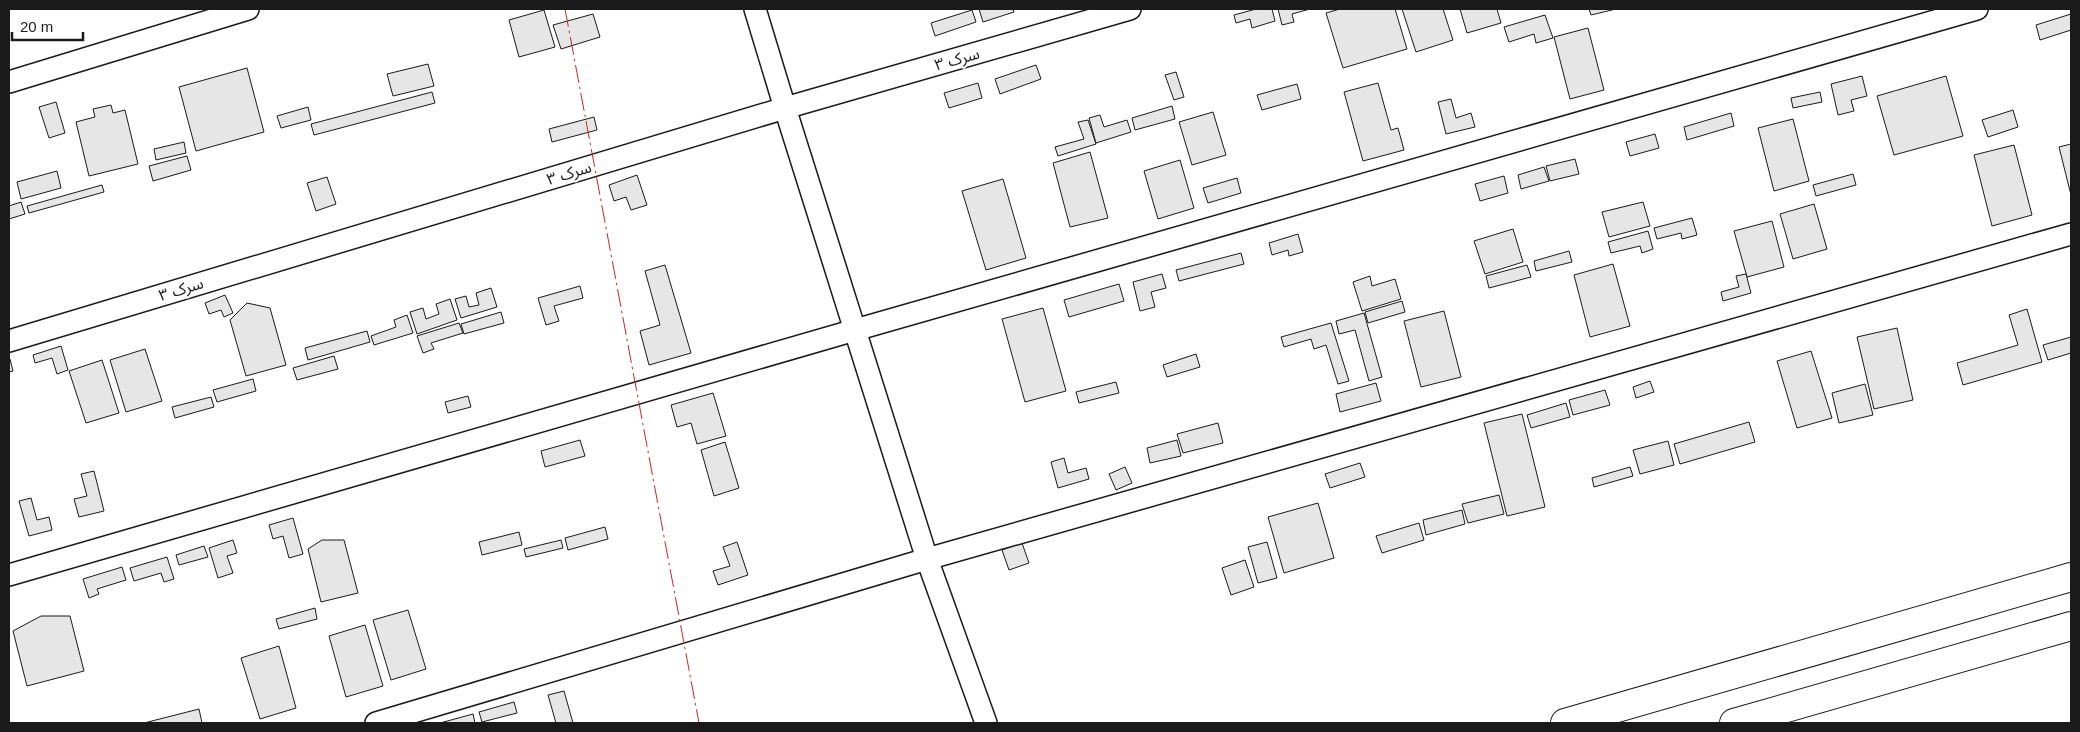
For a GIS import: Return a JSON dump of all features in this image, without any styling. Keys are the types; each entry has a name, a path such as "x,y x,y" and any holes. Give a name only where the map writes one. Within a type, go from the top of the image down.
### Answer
{"main road":[{"path":"1565,723 2071,577"},
{"path":"1734,723 2071,626"}],"street":[{"path":"9,82 248,9"},
{"path":"755,9 927,559 986,723"},
{"name":"سرک ۳","path":"9,341 785,108 1130,9"},
{"path":"9,575 855,330 1977,9"},
{"path":"376,723 927,559 2071,234"}],"building":[{"path":"979,9 1013,9 1014,12 983,22"},
{"path":"1256,9 1272,9 1275,21 1252,28 1250,19 1236,23 1234,15"},
{"path":"1278,9 1310,9 1292,14 1294,22 1282,25"},
{"path":"1340,9 1395,9 1407,49 1343,68 1326,13"},
{"path":"1402,9 1443,9 1453,40 1416,52"},
{"path":"1460,9 1497,9 1501,23 1467,33"},
{"path":"1589,9 1616,9 1591,15"},
{"path":"544,10 555,47 519,57 509,20"},
{"path":"972,10 976,22 935,36 931,23"},
{"path":"593,14 600,37 561,49 553,25"},
{"path":"2071,14 2071,30 2040,40 2036,25"},
{"path":"1545,15 1553,38 1536,43 1534,34 1509,42 1504,27"},
{"path":"1588,28 1604,90 1570,99 1554,37"},
{"path":"428,64 434,86 393,96 387,74"},
{"path":"1036,65 1041,79 1000,94 995,79"},
{"path":"247,68 264,132 196,151 179,87"},
{"path":"1176,72 1184,97 1174,100 1165,75"},
{"path":"1862,76 1867,96 1851,100 1854,111 1838,115 1831,84"},
{"path":"1946,76 1963,136 1894,155 1877,96"},
{"path":"978,83 982,98 949,108 944,93"},
{"path":"1378,83 1391,130 1398,128 1404,150 1363,161 1344,92"},
{"path":"1297,84 1301,99 1262,110 1257,95"},
{"path":"432,92 435,103 314,135 311,124"},
{"path":"1820,92 1822,102 1793,108 1791,98"},
{"path":"1451,99 1456,118 1471,113 1475,127 1446,134 1438,102"},
{"path":"56,102 65,133 49,138 39,107"},
{"path":"111,105 113,113 125,110 138,164 89,176 76,122 95,117 93,109"},
{"path":"1172,106 1175,119 1135,130 1132,118"},
{"path":"308,107 311,120 281,128 277,116"},
{"path":"2013,110 2018,127 1988,137 1982,120"},
{"path":"1213,112 1226,155 1192,165 1179,122"},
{"path":"1731,113 1734,126 1687,140 1684,127"},
{"path":"1100,115 1104,127 1127,120 1131,132 1096,143 1089,118"},
{"path":"594,117 597,130 552,142 549,129"},
{"path":"1793,119 1809,181 1774,191 1758,128"},
{"path":"1088,120 1096,144 1058,156 1055,147 1084,139 1078,122"},
{"path":"1655,134 1659,148 1630,156 1626,142"},
{"path":"184,142 186,153 156,160 154,149"},
{"path":"2071,144 2071,195 2059,147"},
{"path":"2014,145 2032,215 1992,226 1974,155"},
{"path":"1090,152 1108,218 1070,227 1053,163"},
{"path":"187,156 191,170 153,181 149,166"},
{"path":"1575,159 1579,174 1550,181 1546,166"},
{"path":"1180,160 1194,208 1158,219 1144,171"},
{"path":"1544,167 1549,181 1521,189 1518,175"},
{"path":"57,171 61,188 21,199 17,182"},
{"path":"1853,174 1856,185 1816,196 1813,185"},
{"path":"637,175 647,205 631,210 626,197 614,201 609,185"},
{"path":"1504,176 1508,193 1480,201 1475,184"},
{"path":"327,177 336,204 316,211 307,183"},
{"path":"1237,178 1241,193 1208,203 1203,188"},
{"path":"1003,179 1026,258 986,270 962,191"},
{"path":"102,185 104,192 29,213 27,206"},
{"path":"21,202 25,214 9,219 9,206"},
{"path":"1643,202 1650,226 1609,237 1602,212"},
{"path":"1814,204 1827,249 1793,259 1780,214"},
{"path":"1692,218 1697,235 1682,239 1681,233 1657,239 1654,228"},
{"path":"1772,221 1784,267 1747,277 1734,231"},
{"path":"1513,229 1523,262 1485,274 1474,241"},
{"path":"1648,231 1653,249 1642,253 1640,246 1611,253 1608,242"},
{"path":"1298,234 1303,252 1289,256 1288,250 1272,255 1269,243"},
{"path":"1569,251 1572,262 1536,271 1534,261"},
{"path":"1241,253 1244,264 1179,281 1176,270"},
{"path":"1613,264 1630,326 1590,337 1574,275"},
{"path":"665,265 691,353 649,365 640,331 660,325 645,271"},
{"path":"1527,265 1531,277 1489,288 1486,276"},
{"path":"1162,274 1166,288 1151,292 1155,307 1140,311 1133,282"},
{"path":"1746,274 1751,293 1723,301 1721,292 1739,287 1736,276"},
{"path":"1370,276 1372,286 1395,279 1401,299 1362,311 1353,282"},
{"path":"1119,284 1124,301 1069,317 1064,300"},
{"path":"580,286 583,298 554,306 559,321 546,325 538,298"},
{"path":"491,288 497,307 461,318 455,299 466,296 469,307 479,305 476,293"},
{"path":"225,295 233,313 224,317 221,310 209,314 205,303"},
{"path":"450,299 457,320 417,334 410,312 423,308 426,319 439,314 436,304"},
{"path":"1402,301 1405,312 1368,323 1365,312"},
{"path":"247,303 270,308 286,365 246,376 230,320"},
{"path":"1043,308 1066,391 1025,402 1002,319"},
{"path":"2027,309 2042,362 1963,385 1957,363 2018,345 2009,315"},
{"path":"1444,311 1461,377 1421,387 1404,321"},
{"path":"501,312 504,323 464,334 461,324"},
{"path":"1364,313 1382,377 1369,381 1355,330 1339,334 1336,321"},
{"path":"407,315 413,333 374,345 371,336 396,327 394,320"},
{"path":"459,323 463,333 431,343 434,349 423,353 417,336"},
{"path":"1331,323 1349,381 1338,384 1326,345 1314,349 1311,339 1284,347 1281,337"},
{"path":"1897,328 1913,400 1874,409 1857,337"},
{"path":"367,331 370,342 308,360 305,348"},
{"path":"2071,337 2071,353 2048,360 2043,345"},
{"path":"61,346 68,370 57,374 52,358 35,363 33,355"},
{"path":"145,349 162,401 126,412 110,360"},
{"path":"1811,351 1832,418 1797,428 1777,361"},
{"path":"1196,354 1200,367 1167,377 1163,365"},
{"path":"334,356 338,369 297,380 293,368"},
{"path":"9,360 13,371 9,372"},
{"path":"102,360 119,413 86,423 69,371"},
{"path":"253,379 256,391 217,402 213,390"},
{"path":"1650,381 1654,392 1636,398 1633,387"},
{"path":"1116,382 1119,393 1079,403 1076,392"},
{"path":"1376,383 1381,401 1340,412 1336,394"},
{"path":"1865,384 1873,415 1839,423 1832,393"},
{"path":"1605,390 1610,405 1573,415 1569,400"},
{"path":"713,393 726,436 697,444 691,423 677,427 671,405"},
{"path":"468,396 471,407 448,413 445,402"},
{"path":"211,397 214,407 175,418 172,407"},
{"path":"1566,403 1570,417 1531,428 1527,415"},
{"path":"1522,414 1545,507 1507,516 1484,423"},
{"path":"1749,422 1755,442 1680,464 1674,444"},
{"path":"1218,423 1223,443 1183,453 1177,434"},
{"path":"580,440 585,456 545,467 541,451"},
{"path":"1177,440 1181,456 1150,463 1147,448"},
{"path":"1668,441 1674,465 1640,474 1633,450"},
{"path":"725,442 739,488 714,496 701,450"},
{"path":"1064,458 1068,473 1086,468 1089,479 1058,488 1051,462"},
{"path":"1360,463 1365,477 1330,488 1325,474"},
{"path":"1125,467 1132,483 1116,490 1109,474"},
{"path":"1630,467 1633,476 1594,487 1592,478"},
{"path":"94,471 104,511 79,517 74,499 87,496 81,474"},
{"path":"1499,495 1504,514 1468,523 1462,504"},
{"path":"31,498 37,520 49,517 52,530 29,536 19,501"},
{"path":"1318,503 1334,558 1284,573 1268,517"},
{"path":"1462,510 1465,524 1426,535 1423,520"},
{"path":"293,518 303,554 289,558 283,536 273,539 269,525"},
{"path":"1419,523 1424,540 1382,553 1376,536"},
{"path":"605,527 608,539 568,550 565,538"},
{"path":"519,532 522,545 482,555 479,542"},
{"path":"233,540 237,553 227,556 233,573 218,578 209,548"},
{"path":"322,540 344,540 358,593 321,602 308,549"},
{"path":"561,540 563,548 526,557 524,549"},
{"path":"737,542 748,575 718,585 713,571 730,566 723,547"},
{"path":"1267,542 1277,578 1258,583 1248,547"},
{"path":"1022,543 1029,563 1009,570 1002,550"},
{"path":"204,546 208,557 179,565 176,555"},
{"path":"167,557 174,579 164,582 161,573 134,581 130,568"},
{"path":"1245,560 1254,587 1231,595 1222,568"},
{"path":"122,567 126,580 97,589 99,594 89,598 83,579"},
{"path":"315,608 317,619 279,629 276,619"},
{"path":"408,610 426,669 391,680 373,620"},
{"path":"41,616 70,616 84,671 27,686 13,631"},
{"path":"365,625 383,686 346,697 329,636"},
{"path":"279,646 296,708 260,719 241,658"},
{"path":"564,691 573,723 556,723 548,695"},
{"path":"514,702 517,713 482,722 479,712"},
{"path":"199,709 202,723 144,723"},
{"path":"473,714 475,723 440,723"}],"power":[{"path":"565,9 699,723"}]}
